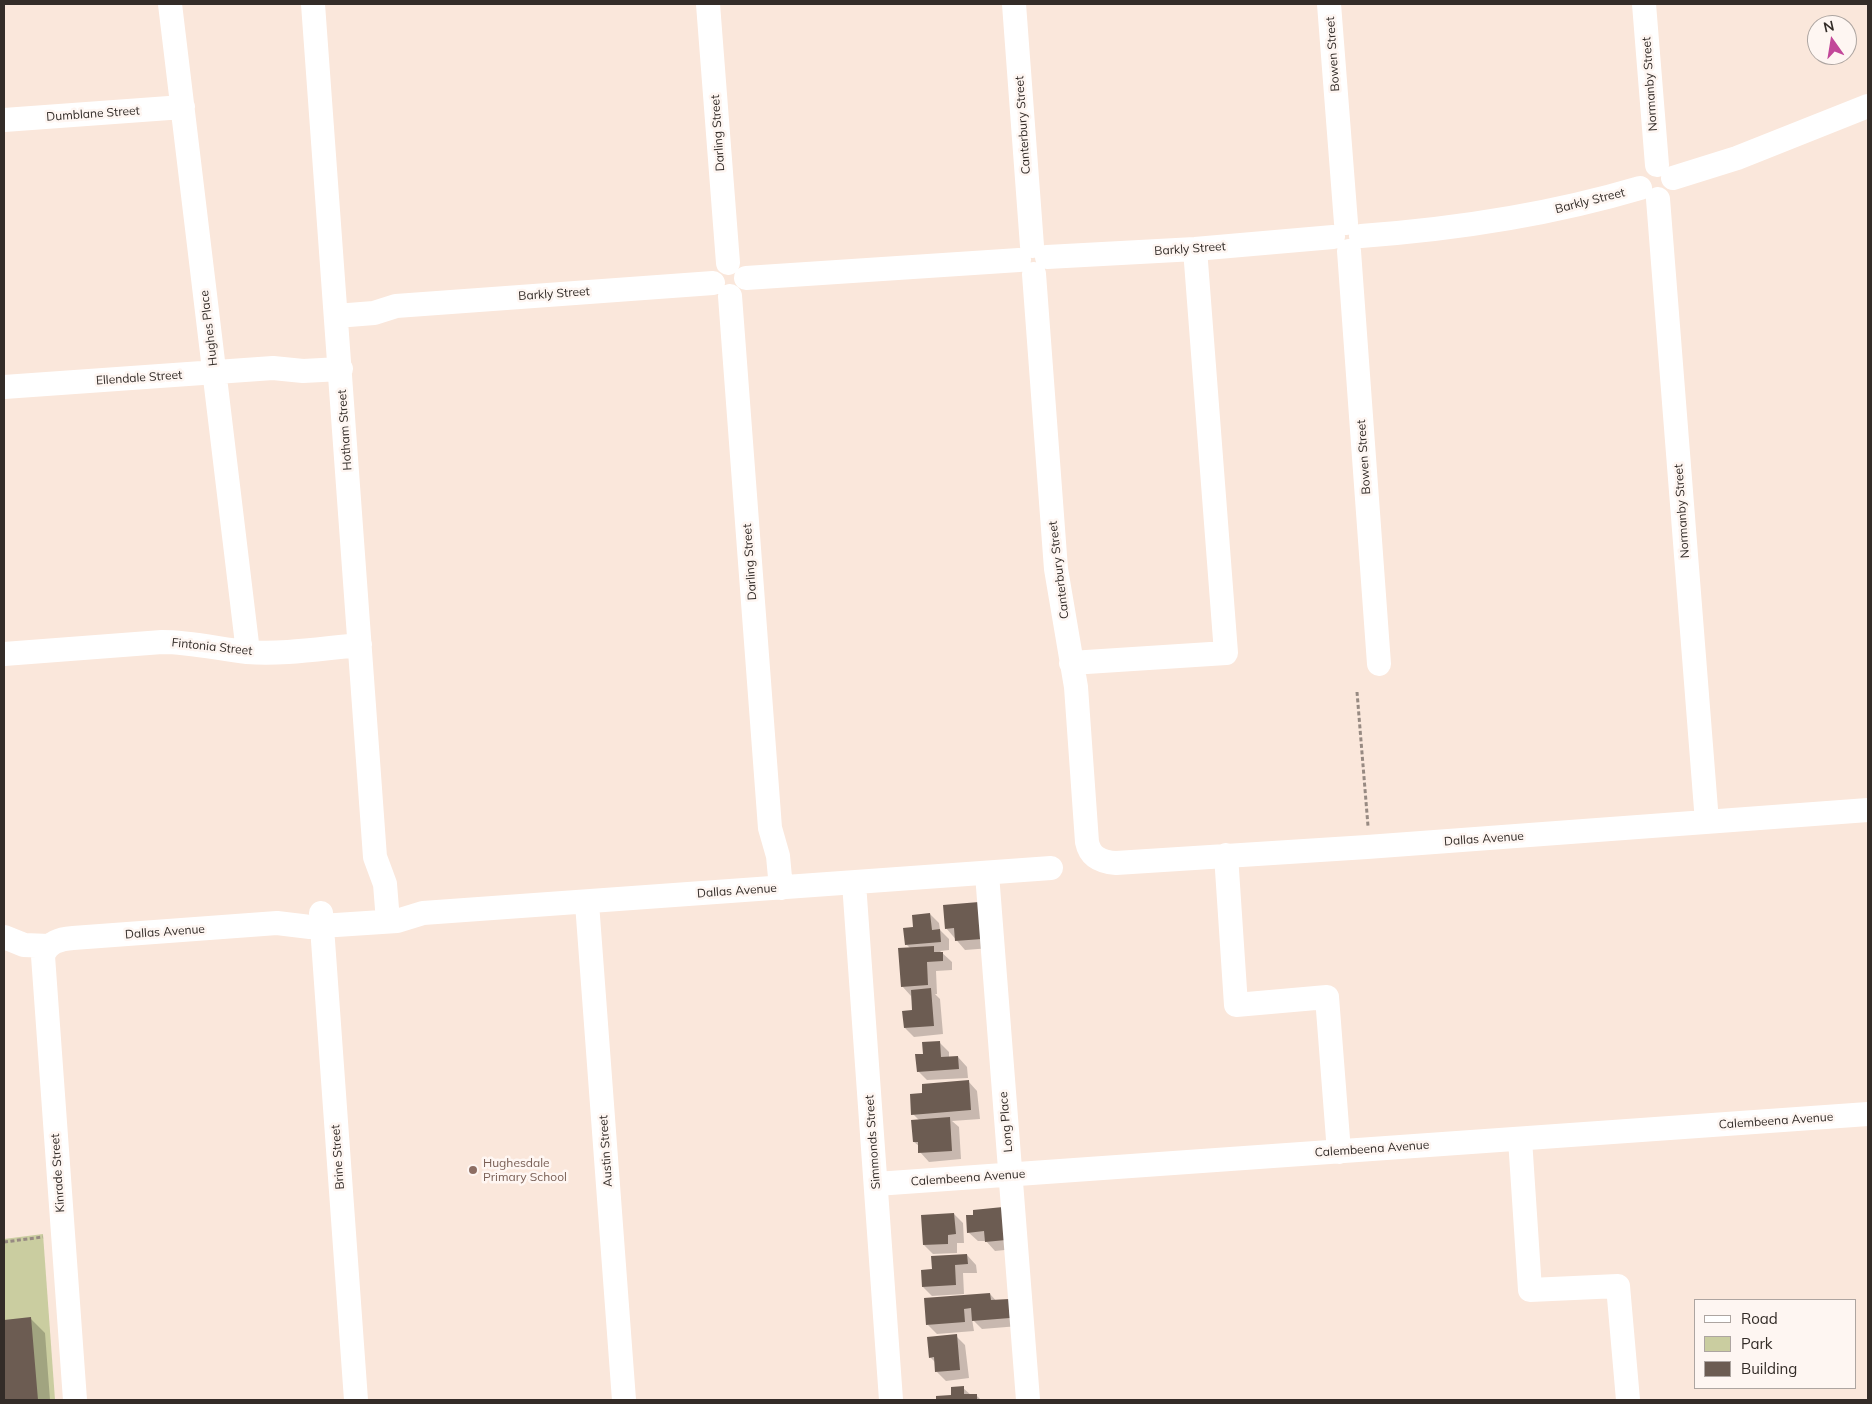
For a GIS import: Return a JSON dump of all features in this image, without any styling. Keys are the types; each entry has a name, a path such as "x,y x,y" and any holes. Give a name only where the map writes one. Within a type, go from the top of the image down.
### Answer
{"street":[{"name":"Hughes Place","path":"170,4 248,652"},
{"name":"Hotham Street","path":"313,4 376,856 385,884 380,915"},
{"name":"Darling Street","path":"708,4 728,263"},
{"name":"Canterbury Street","path":"1014,4 1056,569 1076,687 1087,842 1091,852 1100,860"},
{"name":"Bowen Street","path":"1329,4 1379,664"},
{"name":"Normanby Street","path":"1644,4 1665,171"},
{"path":"1665,171 1673,184 1668,194 1649,194 1639,182 1642,172 1651,166 1665,171 1737,158 1868,106"},
{"name":"Dumblane Street","path":"4,120 183,107"},
{"name":"Barkly Street","path":"746,278 1195,249 1432,230 1506,220 1580,204 1649,194"},
{"name":"Normanby Street","path":"1649,194 1707,822"},
{"path":"1071,663 1226,653 1195,249"},
{"path":"728,263 738,265 745,273 746,284 740,293 722,289 715,272 728,263"},
{"name":"Barkly Street","path":"336,310 374,302 396,306 722,289"},
{"name":"Darling Street","path":"722,289 770,828 767,858 774,889"},
{"name":"Ellendale Street","path":"4,387 273,368 303,360 340,363"},
{"name":"Fintonia Street","path":"4,654 162,642 182,642 248,652 360,645"},
{"name":"Dallas Avenue","path":"1100,860 1116,863 1367,847 1868,810"},
{"path":"1226,856 1236,1005 1327,998 1339,1152"},
{"name":"Dallas Avenue","path":"49,946 64,939 282,923 309,914 321,920 587,903 1051,868"},
{"name":"Long Place","path":"987,874 1028,1400"},
{"name":"Simmonds Street","path":"854,883 891,1400"},
{"name":"Austin Street","path":"587,903 624,1400"},
{"name":"Brine Street","path":"321,920 356,1400"},
{"path":"4,937 24,945 49,946"},
{"name":"Kinrade Street","path":"49,946 43,956 75,1400"},
{"name":"Calembeena Avenue","path":"876,1184 1868,1114"},
{"path":"1520,1139 1530,1290 1618,1286 1628,1400"}],"path":[{"path":"1357,692 1368,826"},
{"path":"4,1242 45,1236"}],"green space":[{"path":"43,1234 55,1400 4,1400 4,1239"}],"building":[{"path":"979,902 982,939 955,941 954,928 945,929 943,905"},
{"path":"930,913 932,930 940,929 941,942 905,945 903,928 913,927 912,915"},
{"path":"934,946 934,952 943,952 943,961 927,962 928,985 901,987 898,948"},
{"path":"931,988 934,1026 904,1028 902,1011 912,1010 911,990"},
{"path":"940,1041 941,1057 958,1056 959,1069 917,1072 915,1054 923,1054 922,1042"},
{"path":"969,1080 971,1110 911,1115 910,1094 922,1093 922,1084"},
{"path":"950,1117 952,1151 918,1153 918,1142 913,1142 911,1120"},
{"path":"1003,1207 1006,1240 985,1242 984,1231 967,1233 966,1215 973,1215 973,1210"},
{"path":"954,1213 956,1234 948,1235 948,1244 923,1245 921,1215"},
{"path":"967,1254 968,1264 955,1265 956,1285 922,1287 921,1270 932,1269 931,1256"},
{"path":"990,1293 991,1300 1009,1299 1010,1318 972,1321 971,1308 964,1309 965,1322 926,1325 924,1298"},
{"path":"31,1317 38,1400 4,1400 4,1320"},
{"path":"957,1334 960,1370 935,1372 934,1357 929,1358 927,1337"},
{"path":"964,1386 964,1394 977,1394 977,1400 936,1400 936,1396 951,1395 951,1387"}],"place":[{"name":"Hughesdale Primary School","path":"473,1170"}]}
